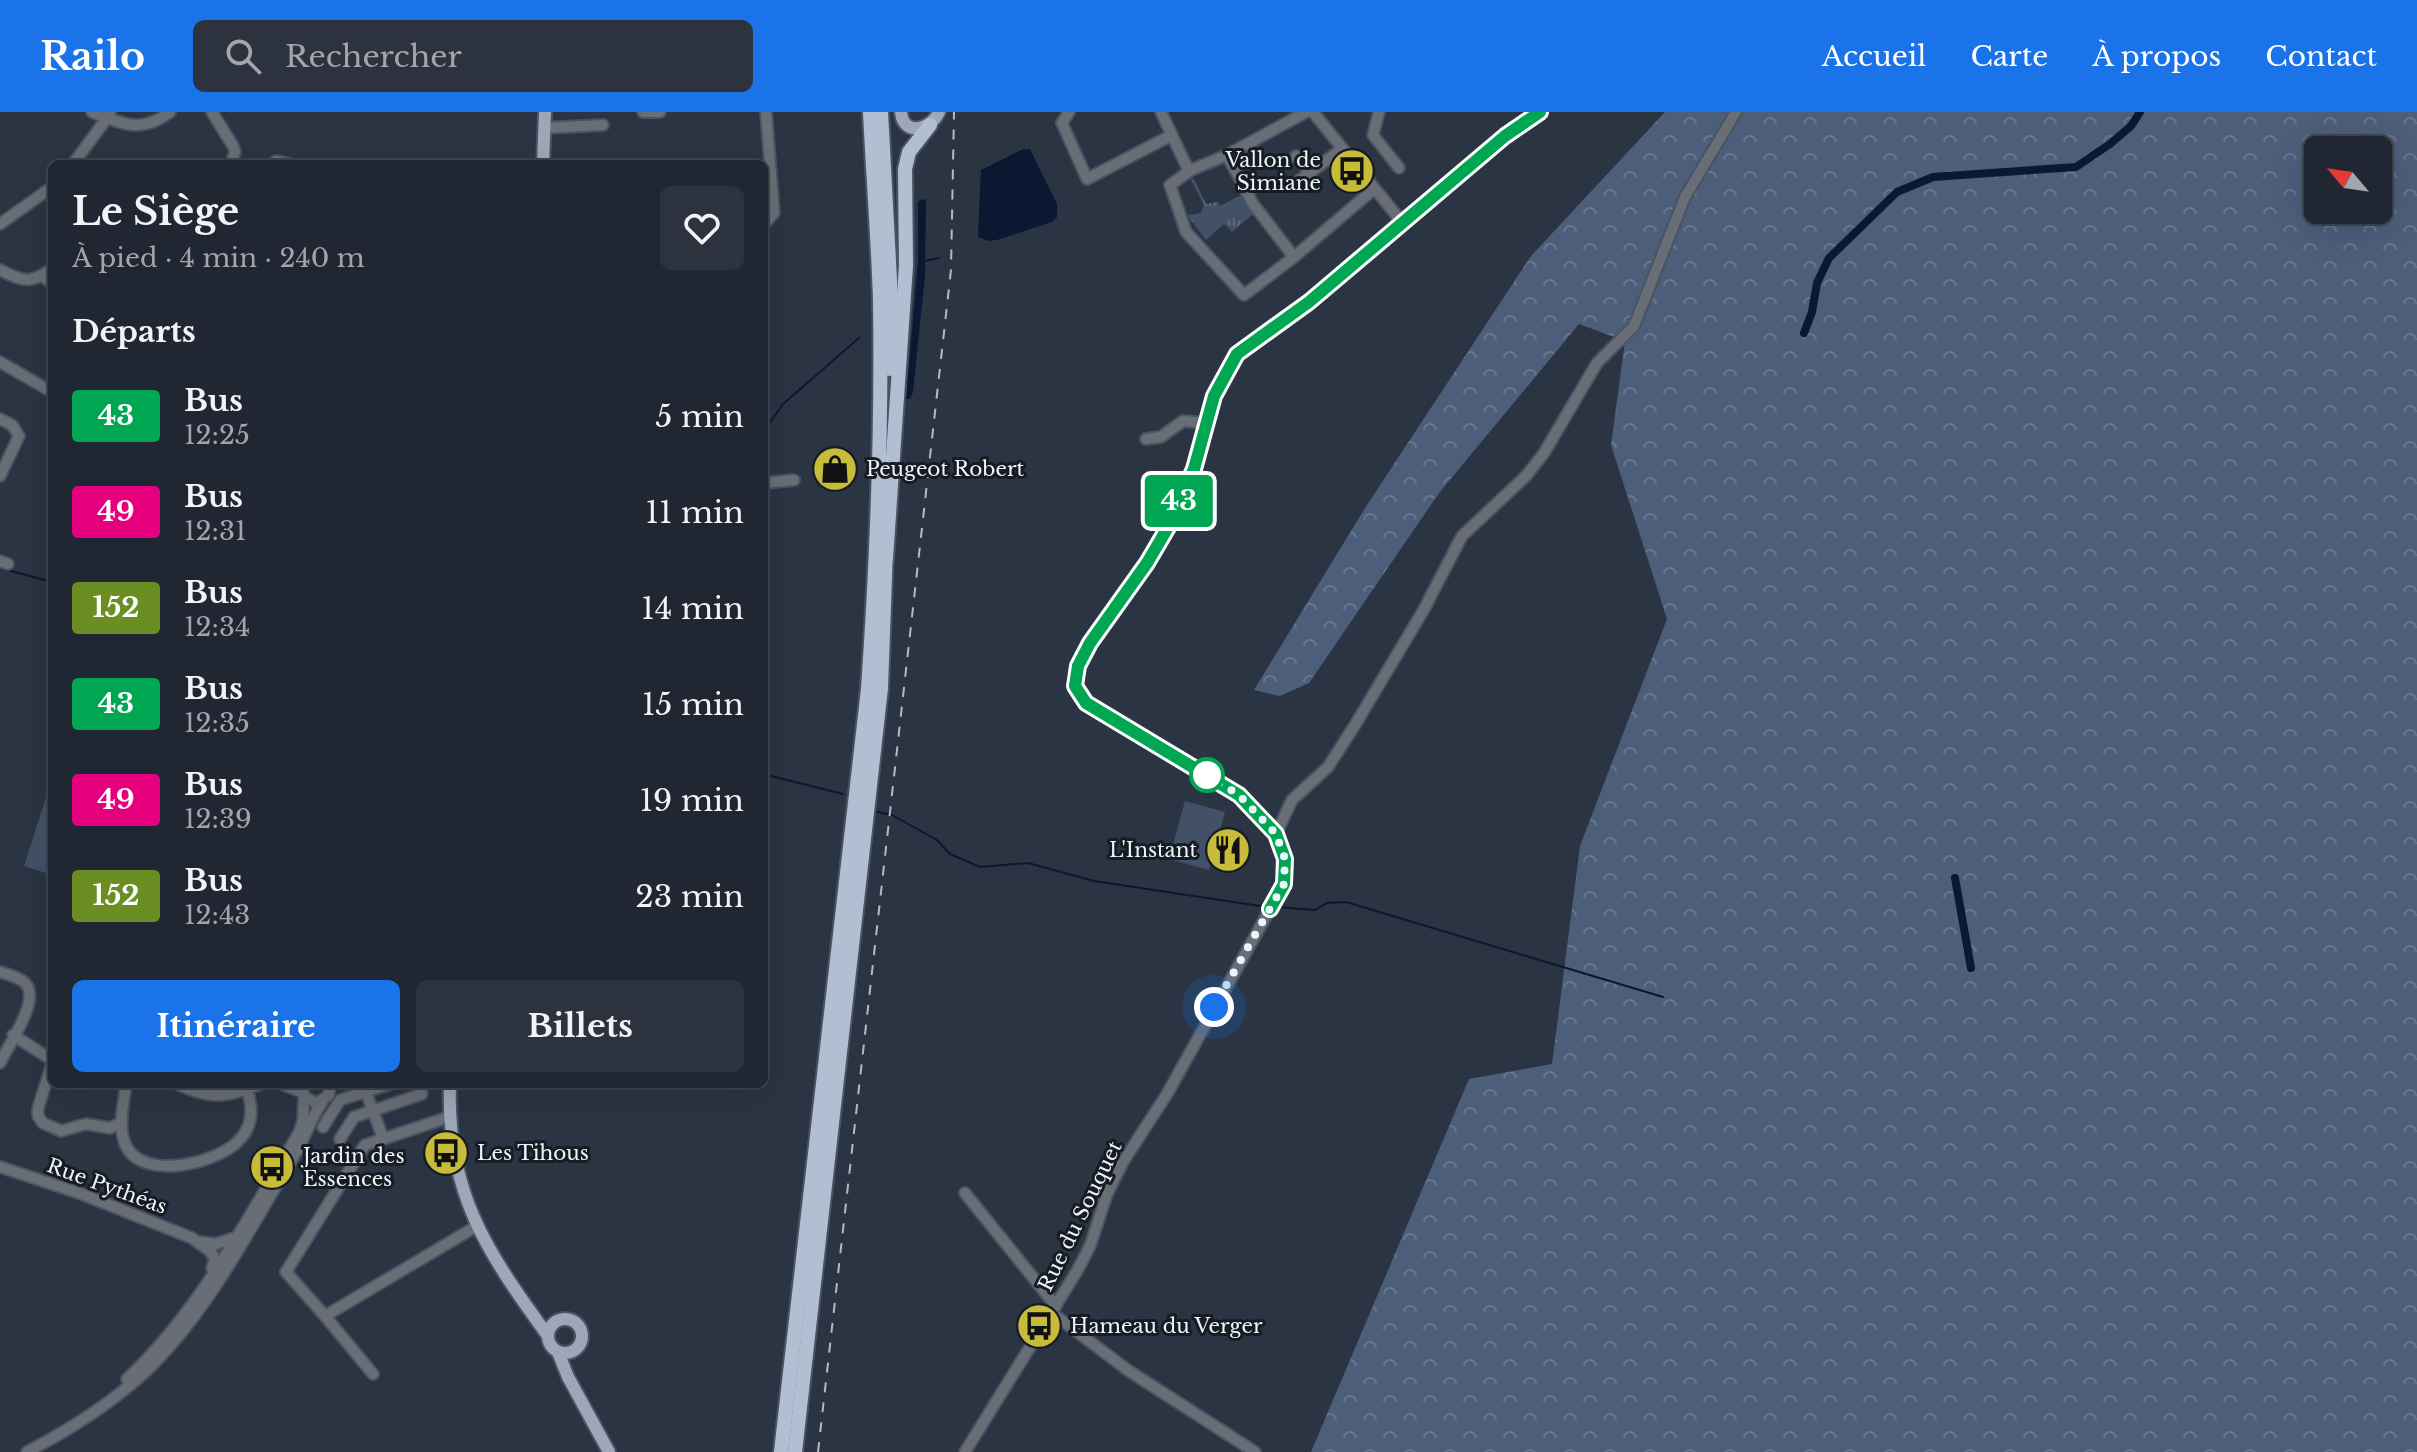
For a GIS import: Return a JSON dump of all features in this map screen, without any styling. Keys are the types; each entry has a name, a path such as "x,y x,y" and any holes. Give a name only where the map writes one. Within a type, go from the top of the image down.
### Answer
{"highway":[{"path":"795,1452 881,688 890,280 881,112"},
{"path":"781,1452 872,634 880,356 878,249 869,116"},
{"path":"885,583 906,265 905,169 909,152 930,125"}],"main road":[{"path":"543,160 545,112"},
{"path":"901,112 907,126 916,129 930,125 939,112"},
{"path":"450,1088 449,1117 458,1178 477,1226 523,1303 546,1328 551,1346 564,1353"},
{"path":"546,1328 556,1321 568,1319 578,1325 579,1347 564,1353"},
{"path":"564,1353 565,1368 609,1452"}],"street":[{"path":"92,112 139,127 156,123 170,112"},
{"path":"212,112 233,146 232,160"},
{"path":"643,112 660,112"},
{"path":"766,112 774,213 768,220"},
{"path":"1069,112 1062,123 1087,179 1172,135"},
{"path":"1161,112 1191,170"},
{"path":"1306,112 1227,155 1191,170 1170,185 1186,232 1244,295 1374,189"},
{"path":"1313,112 1401,221"},
{"path":"1379,112 1373,135 1399,168"},
{"path":"1540,112 1505,136 1401,221 1309,302 1237,354 1214,396 1194,469 1167,529 1147,563 1090,643 1078,666 1075,686 1086,703 1239,795 1276,834 1292,800 1328,767 1355,725 1423,611 1462,536 1526,476 1544,453 1597,363 1634,326 1685,197 1736,112"},
{"path":"76,160 109,115"},
{"path":"544,128 603,125"},
{"path":"1297,182 1342,149"},
{"path":"1227,155 1253,204 1294,257"},
{"path":"1296,156 1310,173"},
{"path":"0,224 48,192"},
{"path":"0,270 27,281 48,272"},
{"path":"42,276 48,280"},
{"path":"0,362 48,390"},
{"path":"0,419 12,425 19,436 0,476"},
{"path":"1146,439 1161,437 1188,419 1206,423"},
{"path":"768,483 794,480"},
{"name":"Rue du Souquet","path":"965,1452 1090,1246 1107,1194 1123,1162 1167,1094 1284,884 1285,859 1276,834"},
{"path":"0,972 24,981 30,991 30,1003 0,1063"},
{"path":"13,1035 48,1059"},
{"path":"48,1075 38,1108 38,1116 43,1123 61,1131 86,1124 110,1128 122,1122"},
{"path":"126,1088 122,1122 126,1147 146,1163 174,1167 202,1160 243,1136 251,1115 247,1090"},
{"path":"188,1088 212,1097 252,1088"},
{"path":"27,1452 54,1437 113,1391 139,1368 188,1310 213,1278 300,1147 311,1118 329,1095 330,1088"},
{"path":"323,1127 340,1100 364,1088 383,1138"},
{"path":"340,1139 354,1117 422,1094 420,1088"},
{"path":"303,1091 312,1103 322,1102"},
{"path":"213,1278 299,1133 303,1120 303,1091"},
{"path":"373,1374 286,1272 365,1145 449,1117"},
{"name":"Rue Pythéas","path":"0,1167 79,1193 201,1242 216,1244"},
{"path":"965,1193 1054,1309 1129,1371 1255,1452"},
{"path":"325,1316 477,1226"},
{"path":"224,1255 216,1244 234,1238"},
{"path":"201,1242 215,1259 213,1278"}],"green space":[{"path":"1665,112 2417,112 2417,1452 1311,1452 1469,1079 1552,1064 1580,846 1667,619 1611,445 1625,341 1579,324 1439,493 1309,683 1280,696 1254,690 1365,508 1531,256"},
{"path":"1194,179 1206,204 1218,202 1220,206 1241,195 1253,214 1232,232 1224,224 1206,240 1187,215 1201,213 1204,205 1191,180"},
{"path":"48,791 48,874 24,866"},
{"path":"1185,801 1225,812 1209,870 1169,859"}],"shaded area":[{"path":"1023,149 1030,149 1057,204 1057,217 1052,222 997,240 978,237 981,170"},
{"path":"926,200 925,276 913,392 910,399 906,399 918,262 918,202"}],"waterway":[{"path":"1804,333 1812,312 1817,283 1829,258 1897,192 1933,177 2076,167 2131,126 2140,112"},
{"path":"925,261 939,258"},
{"path":"768,425 783,404 859,338"},
{"path":"0,568 48,581"},
{"path":"771,776 843,794"},
{"path":"874,811 892,815 937,840 950,854 980,867 1028,863 1094,881 1267,907"},
{"path":"1955,878 1971,968"},
{"path":"1277,907 1315,910 1327,903 1346,902 1663,997"}],"railway":[{"path":"818,1452 951,270 954,112"}],"bus line":[{"name":"43","path":"1270,909 1284,884 1285,859 1280,838 1239,795 1086,703 1075,686 1078,666 1090,643 1147,563 1167,529 1194,469 1214,396 1237,354 1309,302 1401,221 1505,136 1540,112"}],"place":[{"name":"Vallon de Simiane","path":"1352,171"},
{"name":"Peugeot Robert","path":"835,469"},
{"name":"L'Instant","path":"1228,850"},
{"name":"Les Tihous","path":"446,1153"},
{"name":"Jardin des Essences","path":"272,1167"},
{"name":"Hameau du Verger","path":"1039,1326"}],"route":[{"path":"1207,775 1239,795 1280,838 1285,859 1284,884 1214,1007"}]}
